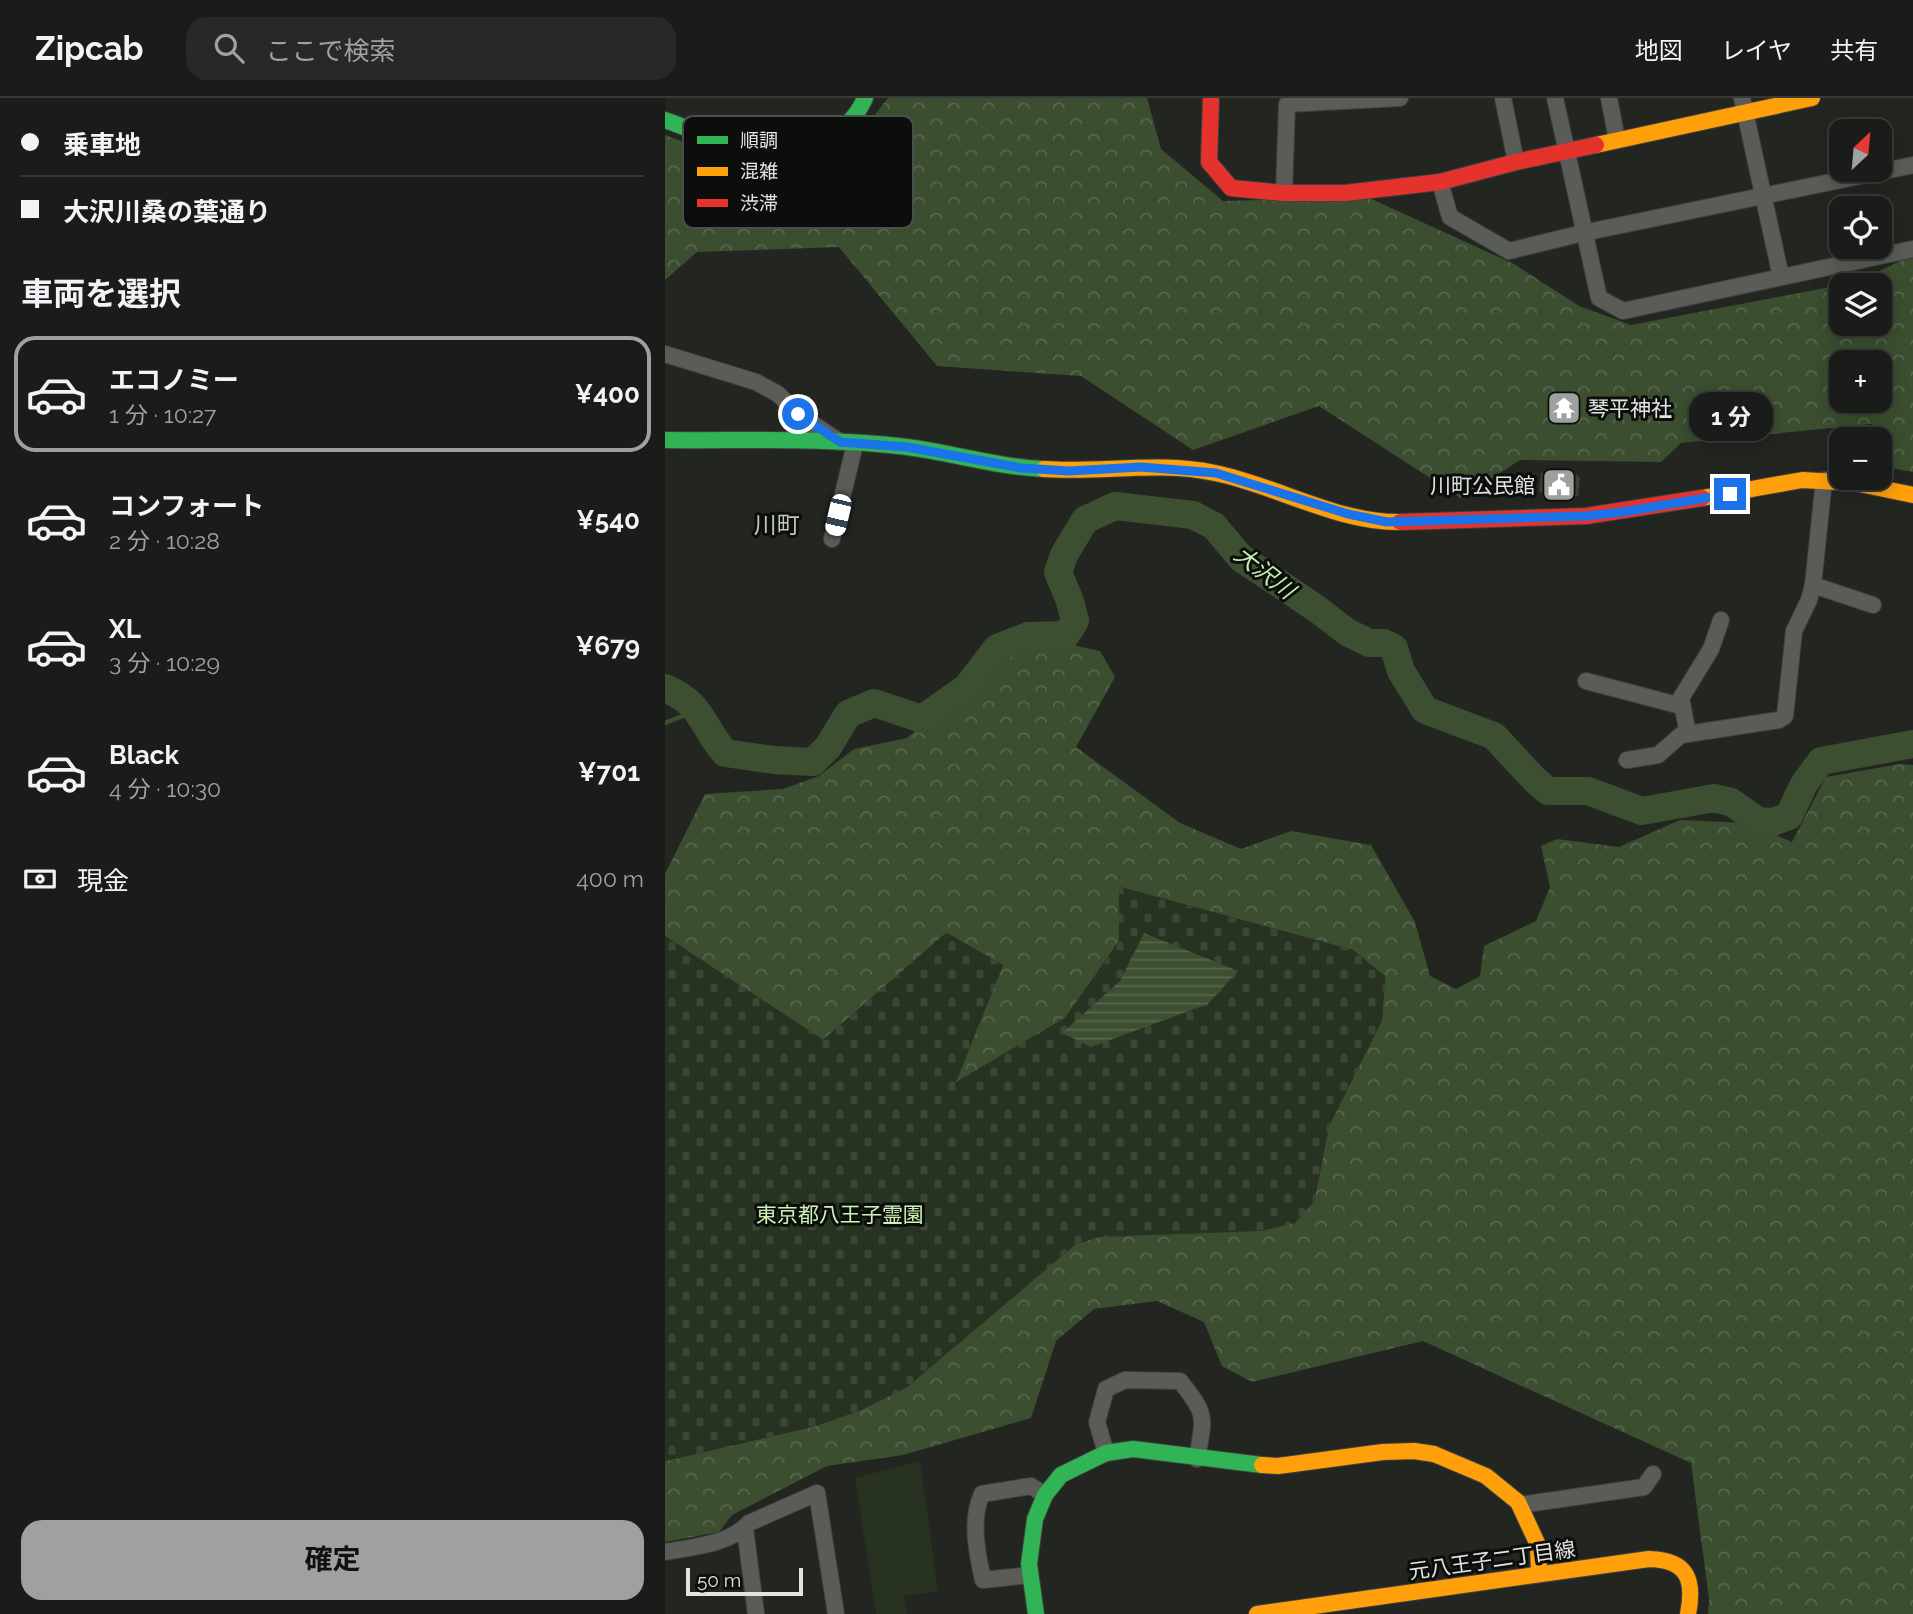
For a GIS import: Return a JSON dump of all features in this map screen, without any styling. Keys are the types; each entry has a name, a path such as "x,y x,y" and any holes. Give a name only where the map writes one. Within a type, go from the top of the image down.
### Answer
{"street":[{"path":"854,116 862,107 865,98"},
{"path":"1211,98 1209,162 1230,188 1284,193 1345,193 1440,182 1617,140 1744,105 1812,98"},
{"path":"1284,193 1287,104 1400,98"},
{"path":"1503,98 1516,162"},
{"path":"1555,98 1599,298 1623,311 1913,249"},
{"path":"1609,98 1617,140"},
{"path":"1744,105 1780,277"},
{"path":"665,120 683,126"},
{"path":"1440,182 1450,217 1509,251 1583,233 1913,165"},
{"path":"665,354 756,382 778,394 798,414 847,443"},
{"path":"665,440 847,443 907,447 1021,468 1069,471 1141,467 1216,473 1348,514 1387,522 1586,516 1802,480 1855,483 1913,495"},
{"path":"832,539 847,443"},
{"path":"1627,760 1658,755 1681,735 1779,720 1785,716 1794,631 1813,585 1824,480"},
{"path":"1813,585 1873,605"},
{"path":"1688,734 1681,698 1711,649 1721,620"},
{"path":"1585,681 1681,706"},
{"path":"1734,710 1737,727"},
{"path":"1106,1453 1097,1422 1106,1389 1125,1380 1179,1381 1198,1403 1203,1419 1198,1459"},
{"path":"1036,1614 1030,1575 1031,1541 1035,1518 1045,1494 1061,1475 1084,1462 1106,1453 1133,1449 1198,1459 1278,1466 1383,1452 1424,1453 1456,1462 1486,1476 1520,1505 1538,1545 1539,1573"},
{"path":"1520,1505 1643,1488 1653,1474"},
{"path":"1030,1575 983,1580 976,1550 977,1504 982,1494 1031,1486 1045,1494"},
{"path":"665,1552 722,1540 749,1523 817,1493 836,1614"},
{"path":"744,1528 756,1614"},
{"name":"元八王子二丁目線","path":"1257,1614 1378,1606 1539,1573 1651,1560 1671,1561 1686,1572 1693,1589 1688,1614"}],"green space":[{"path":"888,98 1147,98 1161,149 1223,201 1367,197 1514,264 1579,306 1631,325 1829,287 1829,336 1892,336 1892,273 1875,273 1913,255 1913,472 1892,468 1892,427 1873,427 1872,424 1681,443 1661,462 1520,460 1461,498 1319,406 1193,450 1081,376 937,366 839,247 697,252 665,280 665,135 683,142 683,228 913,228 913,116 874,116"},
{"path":"1063,643 1100,651 1115,677 1076,747 1180,823 1241,849 1291,831 1371,845 1415,922 1430,976 1456,989 1480,976 1484,946 1536,921 1550,887 1541,846 1557,839 1619,847 1680,820 1748,823 1792,842 1826,777 1900,764 1913,765 1913,1614 1708,1614 1709,1599 1691,1463 1423,1341 1252,1382 1222,1366 1204,1322 1157,1301 1094,1309 1056,1341 1031,1418 903,1455 827,1466 732,1515 719,1532 665,1542 665,1461 816,1426 861,1410 907,1387 1076,1244 1099,1237 1314,1202 1329,1126 1382,1020 1385,977 1353,950 1120,887 1119,941 1065,1018 955,1083 1003,965 946,933 823,1040 665,936 665,874 705,794 783,789 819,776 854,749 907,738 1010,646"},
{"name":"東京都八王子霊園","path":"1119,887 1353,950 1385,976 1382,1020 1329,1126 1314,1202 1295,1223 1261,1231 1099,1237 1076,1244 907,1387 861,1410 816,1426 665,1461 665,936 823,1040 947,933 1003,965 956,1082 1065,1018 1119,942"},
{"path":"920,1461 938,1591 904,1596 908,1614 876,1614 855,1478"}],"shaded area":[{"path":"1144,933 1238,971 1208,1004 1091,1047 1062,1033 1120,981"}],"building":[{"name":"琴平神社","path":"1562,397 1577,400 1577,403 1581,404 1575,422 1558,419 1559,415 1547,412 1549,398 1561,401"},
{"name":"川町公民館","path":"1541,473 1577,475 1580,478 1578,496 1557,497 1539,492"}],"waterway":[{"name":"大沢川","path":"665,688 678,694 694,708 725,753 774,760 813,762 828,747 848,714 874,703 922,719 966,688 997,648 1028,636 1066,635 1075,621 1058,572 1064,555 1085,520 1115,506 1193,515 1214,526 1241,558 1347,632 1369,643 1384,643 1394,648 1401,671 1425,710 1494,736 1548,791 1588,791 1642,811 1714,798 1731,802 1758,821 1773,822 1789,816 1804,784 1821,761 1913,744"},
{"path":"665,723 696,711"}],"traffic: fast":[{"path":"855,116 865,98"},
{"path":"665,120 683,127"},
{"path":"665,440 877,444 1044,469"},
{"path":"1036,1614 1029,1564 1035,1519 1045,1495 1061,1475 1106,1453 1133,1449 1262,1465"}],"traffic: slow":[{"path":"1596,145 1812,98"},
{"path":"1044,469 1172,468 1215,473 1330,510 1377,521 1400,522"},
{"path":"1702,498 1802,480 1855,483 1913,495"},
{"path":"1262,1465 1278,1466 1383,1452 1414,1451 1434,1454 1486,1476 1518,1502 1538,1545 1539,1573"},
{"path":"1257,1614 1649,1559 1672,1563 1685,1574 1690,1591 1688,1614"}],"traffic: jam":[{"path":"1211,98 1209,162 1231,188 1284,193 1345,193 1440,182 1596,145"},
{"path":"1400,522 1586,516 1702,498"}],"place":[{"name":"琴平神社","path":"1564,408"},
{"name":"川町公民館","path":"1559,485"}],"district":[{"name":"川町","path":"777,524"}],"route":[{"path":"798,414 840,442 907,447 1021,468 1069,471 1141,467 1216,473 1348,514 1387,522 1586,516 1730,494"}]}
